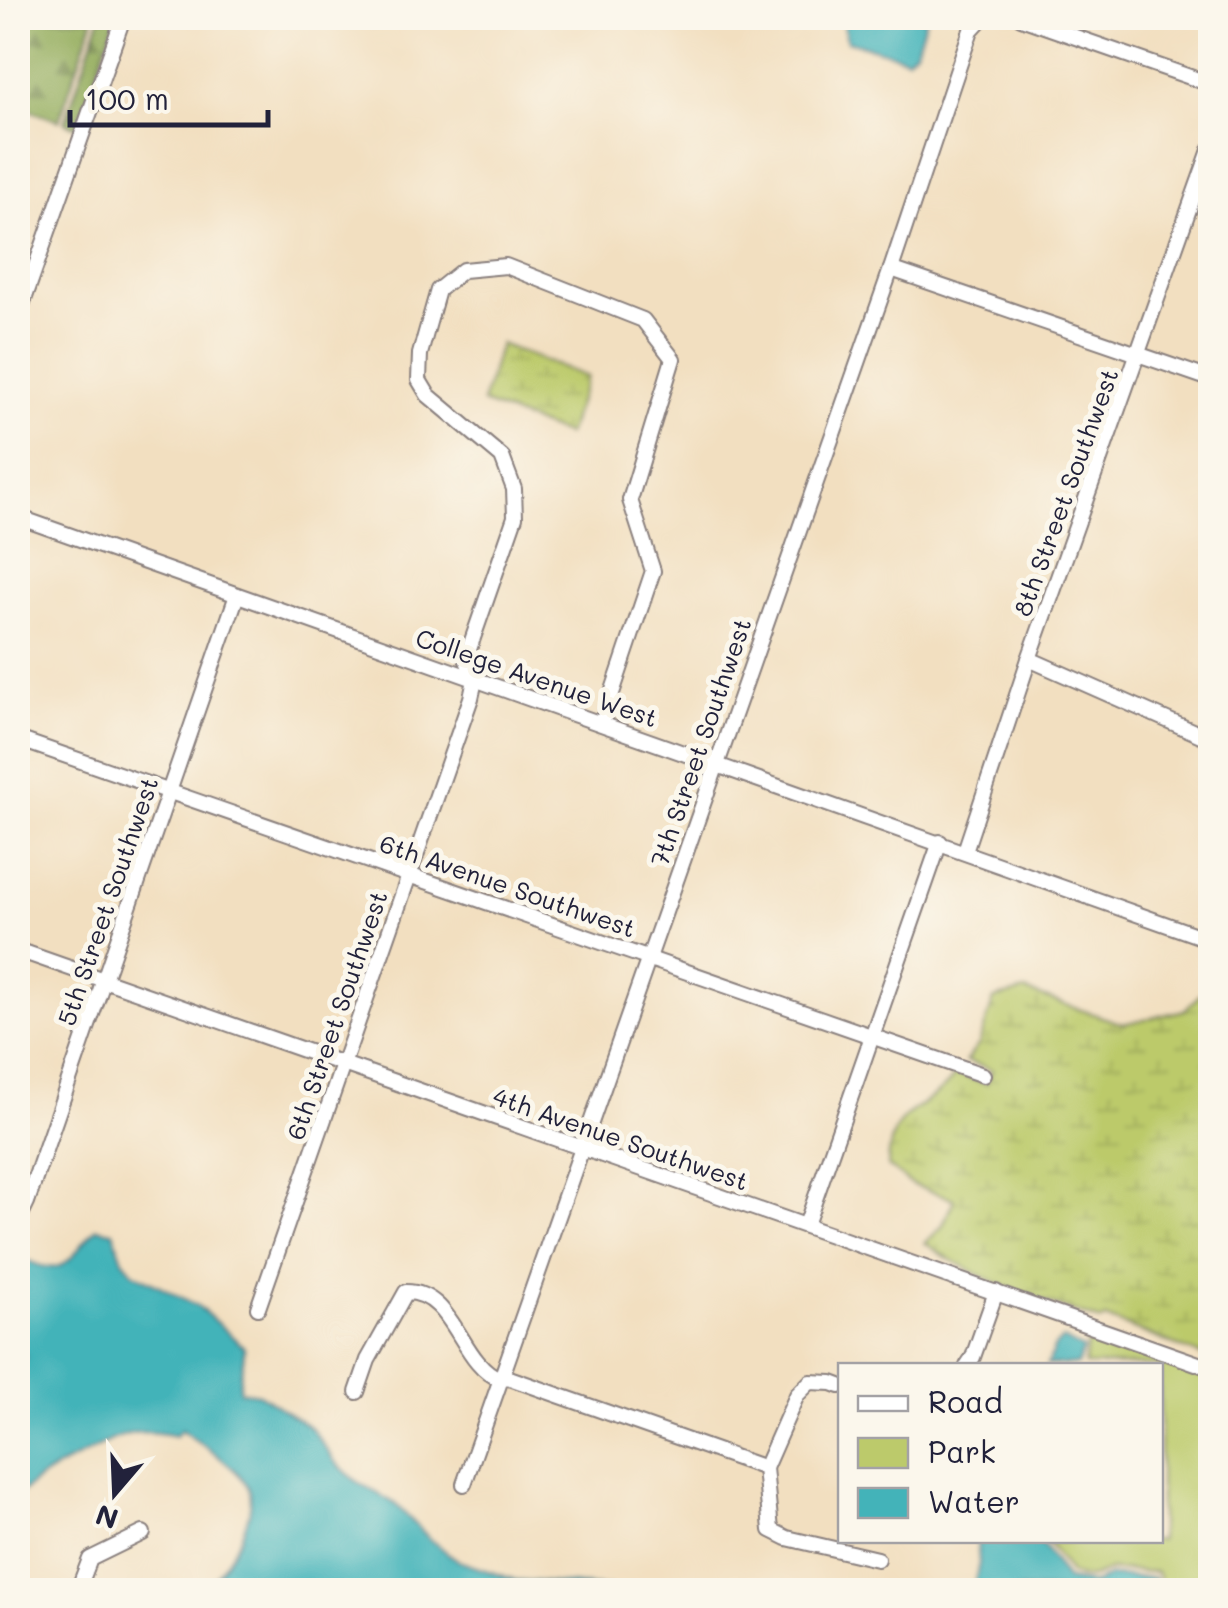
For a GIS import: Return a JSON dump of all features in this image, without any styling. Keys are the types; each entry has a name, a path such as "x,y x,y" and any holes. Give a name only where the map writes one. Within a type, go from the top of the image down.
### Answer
{"street":[{"path":"18,318 123,18"},
{"name":"7th Street Southwest","path":"464,1484 971,30 982,18"},
{"path":"1021,18 1210,84"},
{"name":"8th Street Southwest","path":"965,851 1210,150"},
{"path":"476,680 466,658 515,517 514,489 502,458 428,396 418,380 420,354 438,290 463,270 506,266 643,320 673,358 630,500 653,571 602,723"},
{"path":"891,268 1210,379"},
{"name":"College Avenue West","path":"18,517 1210,940"},
{"name":"5th Street Southwest","path":"18,1221 237,595"},
{"path":"1029,659 1210,739"},
{"name":"6th Street Southwest","path":"258,1308 476,680"},
{"name":"6th Avenue Southwest","path":"18,738 983,1075"},
{"path":"806,1225 940,842"},
{"name":"4th Avenue Southwest","path":"18,950 1210,1368"},
{"path":"357,1392 368,1360 406,1292 416,1292 431,1300 485,1371 765,1468"},
{"path":"968,1363 996,1292"},
{"path":"838,1385 810,1382 796,1395 765,1468 771,1530 787,1538 877,1559"},
{"path":"78,1590 90,1559 144,1533"}],"green space":[{"path":"18,18 94,18 59,121 18,106"},
{"path":"100,18 116,18 77,127 65,122"},
{"path":"500,344 587,377 567,435 482,403"},
{"path":"1210,984 1208,1358 1105,1318 1101,1321 1010,1288 925,1243 942,1227 954,1199 912,1185 888,1167 890,1146 902,1120 956,1074 987,1084 992,1070 966,1061 979,1044 994,999 1025,991 1123,1024 1185,1010"},
{"path":"1089,1333 1207,1375 1201,1496 1205,1511 1210,1514 1210,1590 1166,1590 1156,1572 1110,1570 1080,1578 1070,1574 1048,1543 1163,1543 1163,1363 1084,1363"}],"water":[{"path":"842,18 926,18 916,50 907,58 847,41"},
{"path":"97,1228 113,1231 123,1260 133,1272 198,1306 244,1347 240,1391 259,1394 311,1428 336,1463 356,1481 394,1503 458,1561 515,1580 638,1590 206,1590 243,1531 250,1492 231,1467 181,1430 176,1436 145,1432 114,1439 54,1469 18,1496 18,1374 26,1357 18,1342 18,1256 34,1264 57,1267 71,1258"},
{"path":"1063,1339 1083,1349 1078,1363 1048,1363 1055,1346"},
{"path":"977,1543 1041,1543 1067,1580 1093,1584 1110,1576 1154,1578 1160,1590 973,1590 979,1563"}]}
